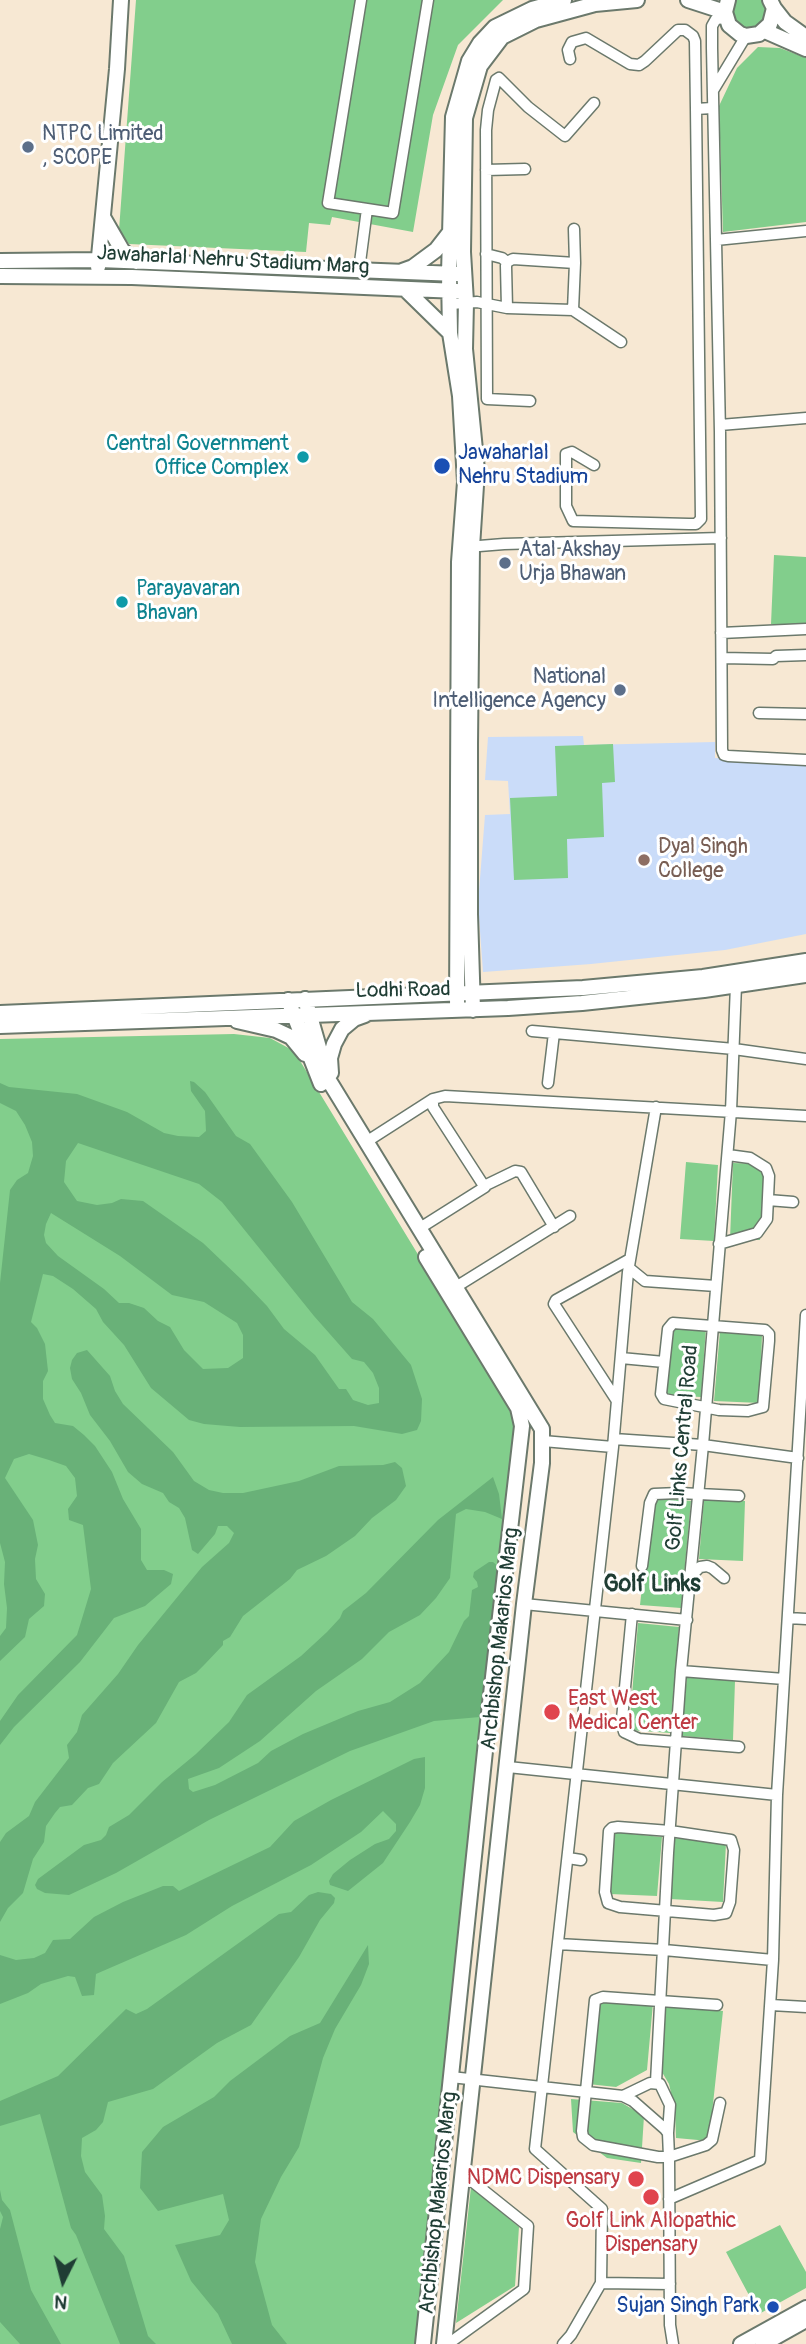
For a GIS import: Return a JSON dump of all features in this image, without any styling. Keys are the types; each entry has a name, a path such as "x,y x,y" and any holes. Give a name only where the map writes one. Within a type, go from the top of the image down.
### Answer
{"street":[{"path":"97,276 121,0"},
{"path":"362,0 328,203 393,213 428,0"},
{"path":"457,1010 466,548 477,470 450,232 453,117 469,61 480,43 495,27 532,9 564,0"},
{"path":"456,274 465,118 480,66 490,50 502,37 536,20 595,4 637,0"},
{"path":"688,0 727,10"},
{"path":"727,10 734,30 746,36 753,36 765,31 771,24 772,4"},
{"path":"772,4 785,22 806,37"},
{"path":"727,10 712,26 720,425 722,753 728,756 806,760"},
{"path":"570,59 568,50 572,42 586,38 630,64 639,65 678,30 685,30 695,41 701,519 696,524 573,521 566,506 566,454 572,452 594,465"},
{"path":"765,31 806,49"},
{"path":"713,91 746,36"},
{"path":"530,401 487,399 486,119 498,78 528,107 565,136 594,103"},
{"path":"696,109 712,108"},
{"path":"486,170 525,169"},
{"path":"359,270 367,209"},
{"path":"103,217 122,250 136,262"},
{"path":"573,310 574,229"},
{"path":"716,240 806,231"},
{"path":"401,272 413,267 436,250 450,232"},
{"path":"486,254 507,262"},
{"name":"Jawaharlal Nehru Stadium Marg","path":"0,261 136,262 456,274"},
{"path":"507,262 575,263"},
{"path":"507,262 507,308"},
{"name":"Jawaharlal Nehru Stadium Marg","path":"0,276 97,276 405,290 458,297"},
{"path":"405,290 450,333"},
{"path":"458,297 507,308 573,310 621,342"},
{"path":"458,297 450,333 460,396 464,446 473,1010"},
{"path":"720,425 806,418"},
{"path":"701,446 720,446"},
{"path":"466,548 721,538"},
{"path":"721,633 806,629"},
{"path":"722,658 773,659 776,656 806,655"},
{"path":"759,713 806,714"},
{"name":"Lodhi Road","path":"0,1026 219,1017 473,993 583,988 703,977 806,961"},
{"name":"Lodhi Road","path":"302,1009 373,1012 473,1010 582,1003 806,975"},
{"name":"Golf Links Central Road","path":"656,2082 681,1671 728,1154 736,985"},
{"name":"Archbishop Makarios Marg","path":"0,1013 288,1000 302,1009 328,1079 327,1085 452,1290 542,1429 543,1441 446,2344"},
{"path":"327,1085 330,1058 342,1029 354,1019 373,1012"},
{"path":"219,1017 276,1030 291,1037 327,1085"},
{"path":"532,1031 733,1049 806,1059"},
{"path":"548,1083 554,1033"},
{"name":"Archbishop Makarios Marg","path":"327,1085 419,1228 518,1408 522,1426 488,1717 423,2344"},
{"path":"366,1142 433,1099 444,1096 806,1116"},
{"path":"433,1099 433,1107 485,1187"},
{"path":"563,2344 601,2283 602,2209 535,2149 596,1611 630,1264 656,1107"},
{"path":"719,1244 757,1233 767,1219 769,1176 766,1168 750,1158 728,1154"},
{"path":"419,1228 515,1171 521,1172 554,1227"},
{"path":"768,1200 793,1202"},
{"path":"452,1290 570,1216"},
{"path":"630,1264 645,1281 716,1286"},
{"path":"617,1401 554,1304 556,1300 630,1264"},
{"path":"669,2199 760,2160 771,2005 777,1795 806,1315"},
{"path":"678,1323 765,1330 769,1334 763,1407 706,1409 664,1399 661,1394 664,1362 670,1325 678,1323"},
{"path":"621,1359 664,1362"},
{"path":"543,1441 703,1445 798,1458"},
{"path":"642,1566 651,1498 654,1494 739,1496"},
{"path":"691,1576 700,1567 706,1566 724,1578"},
{"path":"524,1604 687,1620"},
{"path":"632,1614 622,1727 624,1732 639,1739 677,1744 739,1747"},
{"path":"788,1618 806,1619"},
{"path":"681,1671 784,1679"},
{"path":"508,1767 777,1795"},
{"path":"612,1828 670,1831 726,1838 734,1844 730,1902 726,1913 714,1915 666,1911 613,1906 608,1903 609,1831 612,1828"},
{"path":"568,1858 581,1860"},
{"path":"558,1944 773,1960"},
{"path":"717,2005 603,1997 595,2000 582,2131 586,2141 599,2147 669,2157 706,2145 712,2140 720,2103"},
{"path":"771,2005 806,2007"},
{"path":"451,2077 623,2096 656,2082 663,2087 671,2110 668,2133 673,2344"},
{"path":"623,2096 668,2133"},
{"path":"650,2116 660,2112 669,2100"},
{"path":"446,2344 524,2289 528,2226 463,2174"},
{"path":"601,2283 670,2284"},
{"path":"741,2344 806,2308"},
{"path":"764,2344 806,2320"}],"shaded area":[{"name":"Dyal Singh College","path":"583,736 584,745 715,742 715,758 806,762 806,934 725,950 483,972 478,904 485,815 510,814 508,781 485,780 488,737"}],"green space":[{"path":"136,0 503,0 458,45 433,115 413,232 332,217 330,225 309,223 306,252 129,244 119,230"},
{"path":"736,0 766,0 769,16 758,29 740,27 732,11"},
{"path":"758,47 780,48 806,58 806,222 723,232 719,106 737,68"},
{"path":"774,555 806,557 806,624 771,624"},
{"path":"613,744 615,782 602,783 604,837 567,839 568,878 514,880 510,798 557,796 555,746"},
{"path":"234,1034 270,1038 294,1051 511,1407 518,1433 419,2344 0,2344 0,1039"},
{"path":"190,1081 205,1092 236,1136 250,1144 292,1202 352,1302 373,1319 411,1365 422,1399 421,1421 417,1430 402,1434 354,1426 240,1427 189,1420 151,1388 124,1345 103,1322 96,1309 73,1289 53,1276 43,1274 31,1322 45,1344 48,1371 43,1381 43,1399 55,1423 73,1426 84,1435 95,1446 112,1472 123,1499 141,1529 141,1560 147,1570 164,1570 173,1574 171,1584 145,1606 114,1618 80,1662 14,1727 0,1745 0,1721 18,1695 77,1635 91,1589 83,1525 69,1520 68,1509 77,1496 75,1478 66,1466 49,1460 29,1454 14,1459 5,1478 33,1520 38,1545 35,1559 36,1579 45,1594 44,1606 29,1619 25,1637 0,1661 0,1636 6,1628 7,1608 5,1562 0,1543 0,1283 10,1190 17,1180 28,1173 33,1156 32,1142 25,1125 16,1111 0,1103 0,1083 9,1087 77,1094 127,1112 164,1133 199,1137 206,1131 205,1111 191,1091","holes":["78,1143 199,1184 222,1202 314,1316 352,1359 364,1362 373,1373 379,1388 379,1403 368,1405 353,1400 346,1389 339,1389 315,1355 284,1329 243,1281 203,1243 143,1201 121,1199 97,1205 77,1201 64,1182 66,1161","51,1213 120,1256 172,1295 204,1302 237,1323 243,1335 243,1358 228,1368 203,1369 184,1350 170,1327 158,1321 144,1308 119,1303 58,1256 46,1243 44,1235"]},
{"path":"686,1162 718,1165 714,1241 680,1239"},
{"path":"733,1163 764,1164 760,1240 730,1239"},
{"path":"671,1327 706,1328 701,1397 665,1395"},
{"path":"720,1331 762,1334 760,1403 714,1401"},
{"path":"87,1350 110,1376 123,1404 173,1452 194,1481 209,1490 243,1493 299,1481 339,1466 383,1465 395,1462 402,1468 406,1486 396,1500 372,1518 355,1536 326,1556 297,1570 290,1579 243,1616 230,1637 223,1641 223,1645 205,1664 196,1673 179,1682 156,1723 113,1763 99,1784 88,1788 72,1805 60,1807 46,1826 44,1842 33,1859 23,1893 8,1908 0,1922 0,1842 6,1833 29,1816 35,1802 69,1758 67,1745 77,1732 82,1715 118,1674 138,1645 202,1567 229,1543 234,1533 227,1526 218,1526 215,1534 198,1554 192,1550 185,1518 179,1508 169,1502 163,1493 142,1484 128,1472 110,1441 90,1415 72,1379 72,1360 77,1353"},
{"path":"493,1477 499,1494 502,1519 485,1512 466,1509 456,1514 450,1578 420,1615 389,1632 362,1659 316,1691 260,1741 219,1768 188,1779 189,1789 193,1792 215,1785 258,1763 271,1751 303,1734 358,1711 390,1702 420,1683 449,1652 469,1616 472,1590 478,1587 473,1577 474,1572 493,1562 500,1568 480,1717 434,1721 350,1751 209,1820 116,1873 69,1895 45,1893 37,1889 35,1885 38,1879 84,1845 101,1840 109,1827 129,1815 229,1722 247,1695 301,1656 327,1632 343,1611 366,1593 438,1520"},
{"path":"652,1497 691,1501 681,1608 640,1605"},
{"path":"704,1498 745,1501 743,1561 699,1559"},
{"path":"638,1623 679,1627 670,1733 629,1730"},
{"path":"687,1676 735,1681 733,1740 681,1736"},
{"path":"425,1757 425,1788 420,1805 383,1863 348,1891 330,1885 329,1881 333,1874 350,1860 375,1844 389,1839 396,1831 396,1824 383,1811 361,1832 311,1865 232,1906 186,1935 96,1974 94,1995 82,1996 75,1977 68,1976 41,1984 28,1993 0,2004 0,1955 16,1960 34,1958 45,1953 53,1940 70,1939 94,1917 123,1902 163,1886 173,1886 179,1891 270,1847 294,1821 331,1800 414,1759"},
{"path":"612,1832 662,1837 657,1896 610,1894"},
{"path":"673,1838 726,1843 723,1902 670,1899"},
{"path":"318,1892 331,1894 335,1898 334,1903 251,2025 217,2043 153,2089 108,2102 103,2122 96,2130 82,2138 81,2156 85,2172 102,2195 104,2229 124,2256 148,2336 156,2344 120,2344 71,2228 40,2114 0,2126 0,2101 58,2076 126,2009 136,2014 147,2009 279,1914 291,1912 309,1895"},
{"path":"368,1945 369,1964 323,2058 299,2147 261,2219 255,2262 272,2325 287,2344 232,2344 218,2314 191,2281 175,2245 220,2235 229,2220 223,2194 158,2211 140,2188 142,2152 163,2127 214,2097 230,2081 290,2036 320,2023"},
{"path":"596,1999 653,2003 647,2070 616,2087 588,2084"},
{"path":"665,2004 723,2011 709,2141 676,2138 675,2110 669,2084 662,2072"},
{"path":"571,2099 622,2103 644,2116 641,2163 607,2158 573,2132"},
{"path":"471,2187 519,2227 515,2286 456,2323"},
{"path":"0,2190 2,2200 10,2210 31,2290 61,2344 20,2344 0,2322 0,2229 3,2217 0,2211"},
{"path":"780,2225 806,2272 806,2288 759,2314 726,2252"}],"place":[{"name":"NTPC Limited , SCOPE","path":"28,147"},
{"name":"Central Government Office Complex","path":"303,457"},
{"name":"Jawaharlal Nehru Stadium","path":"442,466"},
{"name":"Atal Akshay Urja Bhawan","path":"505,563"},
{"name":"Parayavaran Bhavan","path":"122,602"},
{"name":"National Intelligence Agency","path":"620,690"},
{"name":"Dyal Singh College","path":"644,860"},
{"name":"East West Medical Center","path":"552,1712"},
{"name":"NDMC Dispensary","path":"636,2179"},
{"name":"Golf Link Allopathic Dispensary","path":"651,2197"},
{"name":"Sujan Singh Park","path":"773,2307"}],"district":[{"name":"Golf Links","path":"652,1585"}]}
